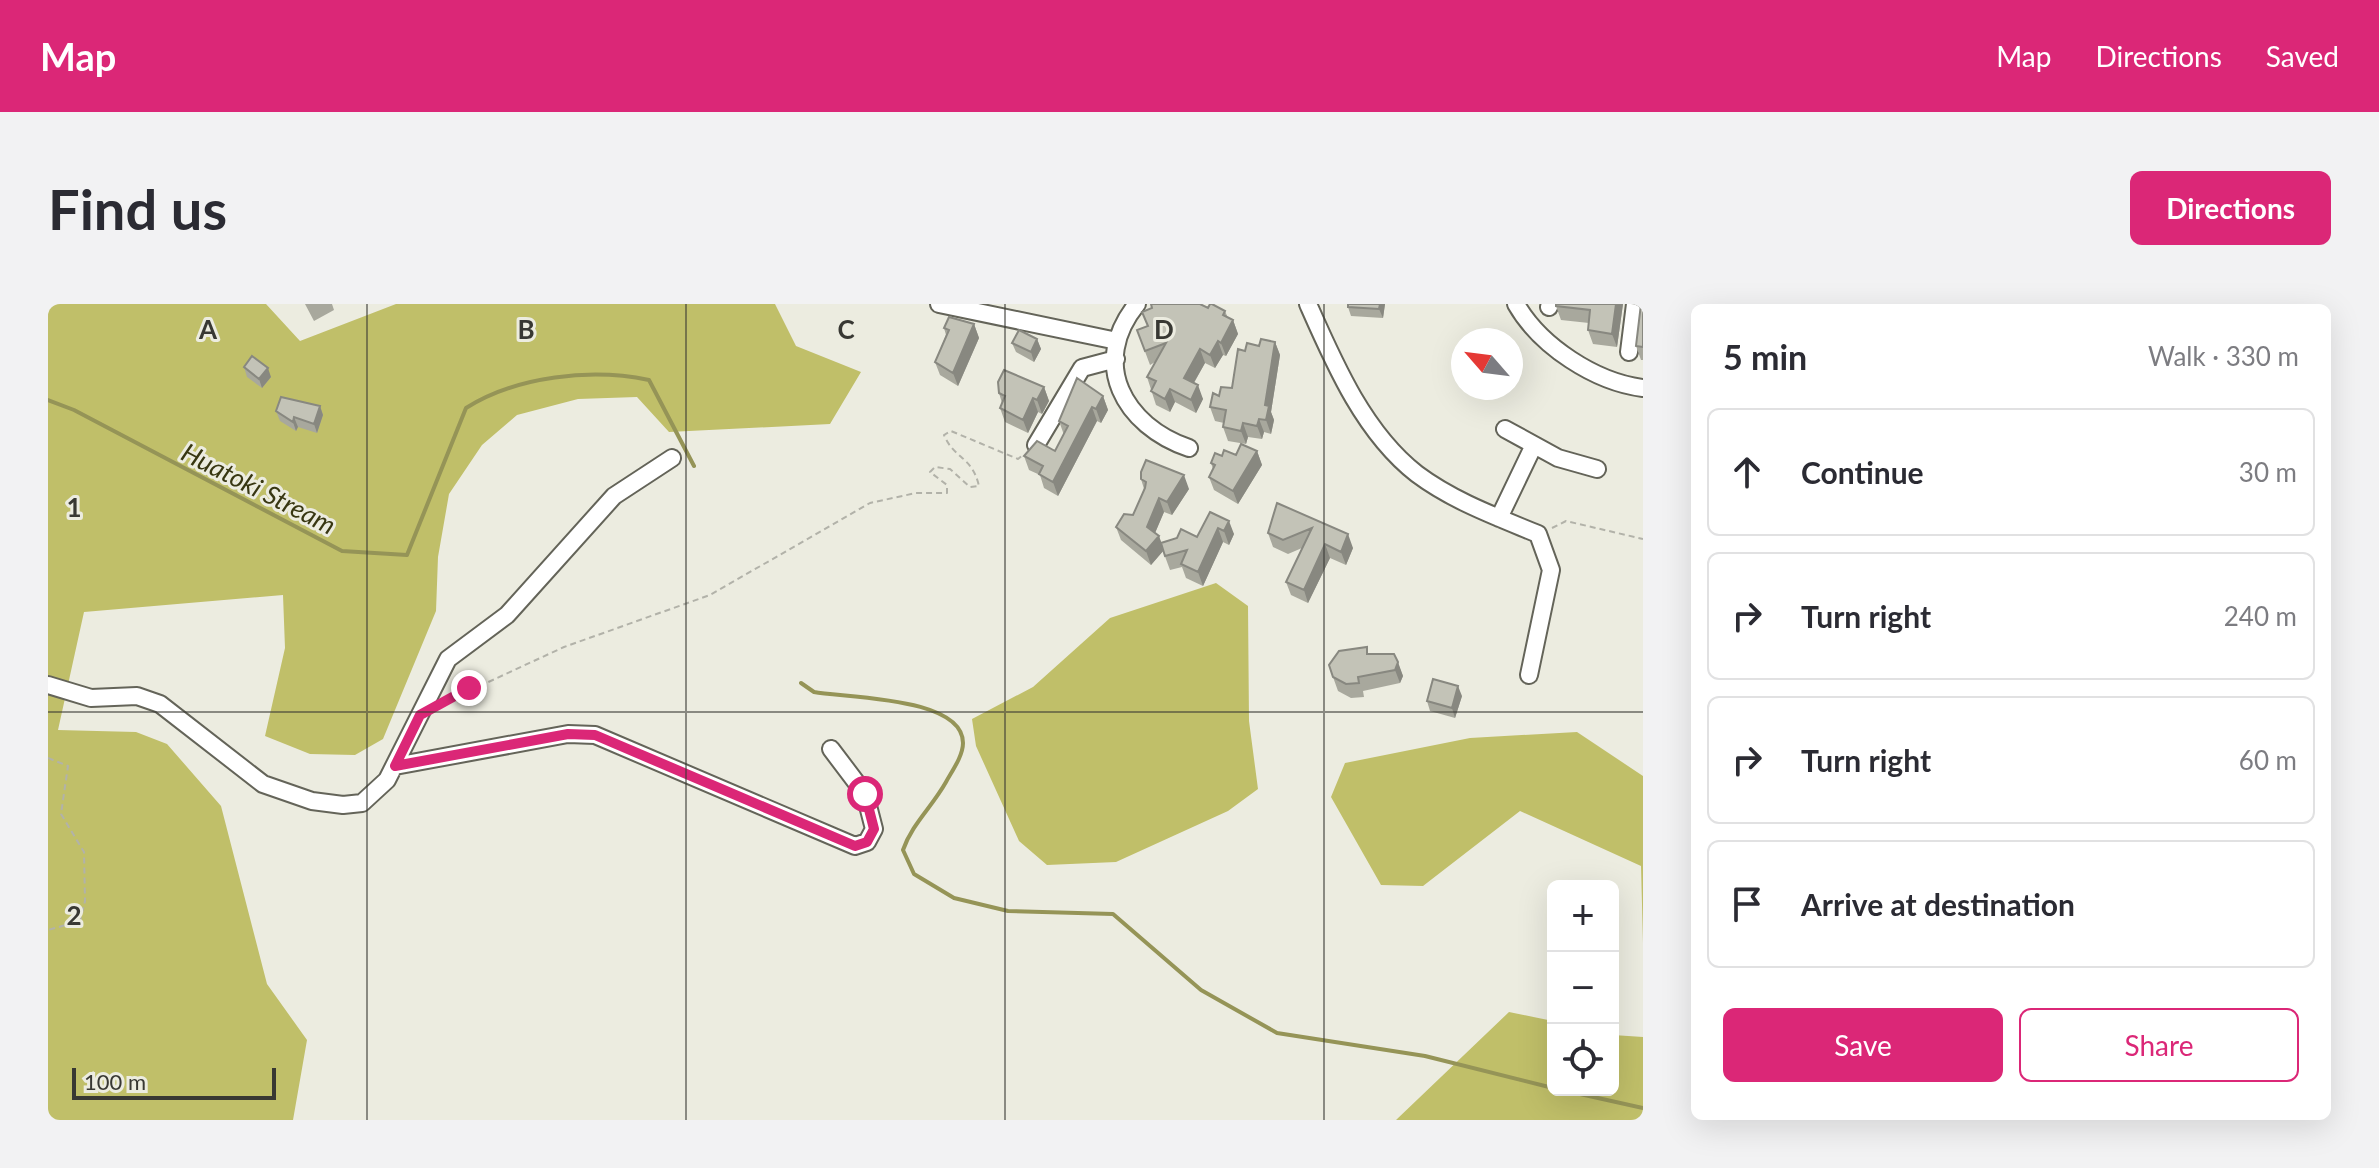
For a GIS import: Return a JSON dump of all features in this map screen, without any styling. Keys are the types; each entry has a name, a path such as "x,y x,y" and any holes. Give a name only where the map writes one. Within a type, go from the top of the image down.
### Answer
{"street":[{"path":"939,304 1117,341"},
{"path":"1137,304 1117,341 1116,376 1129,409 1163,439 1189,448"},
{"path":"1308,304 1356,399 1389,447 1433,484 1538,534 1551,570 1529,675"},
{"path":"1516,304 1551,345 1599,376 1643,388"},
{"path":"1629,352 1635,304"},
{"path":"1036,445 1082,368 1116,359"},
{"path":"1505,429 1533,447 1597,469"},
{"path":"1499,518 1533,447"},
{"path":"48,685 91,698 137,696 160,704 263,784 312,801 343,805 362,803 387,780 448,659 507,615 614,496 672,458"},
{"path":"395,766 568,734 595,735 855,846 867,842 874,829 865,794 831,749"}],"path":[{"path":"420,715 469,688 564,647 710,595 870,503 916,493 947,493 947,485 930,472 935,467 950,469 970,487 979,486 974,467 948,445 944,435 951,431 1018,459 1036,445"},
{"path":"1538,534 1566,521 1643,539"},
{"path":"48,758 68,766 61,814 84,852 85,901 80,921 48,930"}],"shaded area":[{"path":"48,304 266,304 300,341 396,304 775,304 796,346 861,372 830,424 669,432 637,397 578,399 517,415 482,445 449,494 438,557 436,611 383,739 355,755 310,754 265,736 285,648 283,595 84,612 58,730 136,732 167,744 221,806 267,984 307,1040 293,1120 48,1120"},
{"path":"1216,583 1248,606 1249,721 1258,789 1228,811 1116,862 1047,865 1019,841 976,746 972,719 1033,687 1110,618"},
{"path":"1577,732 1643,776 1643,943 1641,866 1520,811 1423,886 1381,885 1331,797 1345,763 1470,738"},
{"path":"1509,1012 1547,1020 1547,1096 1619,1096 1619,1035 1643,1037 1643,1120 1396,1120"}],"building":[{"path":"1151,304 1200,304 1208,308 1212,304 1233,320 1221,343 1218,341 1210,355 1200,349 1184,378 1198,385 1191,400 1170,389 1165,399 1151,391 1156,381 1147,377 1166,343 1145,351 1137,330 1148,326 1142,312 1152,308"},
{"path":"1348,304 1380,304 1379,309 1348,307"},
{"path":"1556,304 1616,304 1612,334 1588,330 1590,310"},
{"path":"1643,304 1643,347 1636,346"},
{"path":"949,317 974,324 953,373 935,362 949,330 944,328"},
{"path":"1019,330 1037,339 1031,352 1012,343"},
{"path":"1261,339 1275,342 1265,405 1269,406 1266,420 1259,419 1257,426 1243,423 1241,431 1223,427 1226,410 1210,407 1213,393 1219,396 1221,387 1232,388 1238,349 1245,351 1247,343 1259,346"},
{"path":"252,356 268,368 259,379 244,367"},
{"path":"1004,370 1044,387 1037,400 1033,398 1023,420 1000,408 1005,396 999,393 998,382"},
{"path":"1077,378 1103,396 1096,409 1092,407 1053,482 1039,474 1043,466 1024,456 1037,441 1055,451 1068,426 1059,421"},
{"path":"281,397 320,406 314,424 294,417 293,422 276,411"},
{"path":"1241,444 1257,451 1233,491 1209,477 1215,465 1211,463 1215,453 1222,456 1224,450 1236,455"},
{"path":"1146,460 1184,475 1167,502 1159,498 1147,527 1159,536 1146,551 1116,527 1124,514 1133,515 1145,488 1146,482 1141,479 1141,472"},
{"path":"1277,503 1348,534 1341,552 1325,544 1304,590 1286,582 1312,528 1283,540 1268,533"},
{"path":"1210,512 1229,521 1224,531 1218,528 1198,572 1181,564 1187,550 1165,556 1161,543 1177,538 1181,529 1197,537"},
{"path":"1367,647 1367,654 1394,654 1398,662 1395,670 1358,677 1359,683 1346,684 1333,677 1329,665 1339,651"},
{"path":"1433,679 1458,686 1452,708 1427,701"}],"waterway":[{"name":"Huatoki Stream","path":"48,400 74,410 342,551 407,555 466,408 508,388 531,382 579,375 627,376 649,380 694,466"},
{"path":"801,683 814,692 901,702 925,708 944,716 958,728 963,743 959,758 903,850 914,874 954,898 1008,911 1113,914 1201,990 1277,1033 1425,1056 1547,1086"},
{"path":"1589,1096 1643,1108"}],"route":[{"path":"469,688 420,715 395,766 568,734 595,735 855,846 867,842 874,829 865,794"}]}
